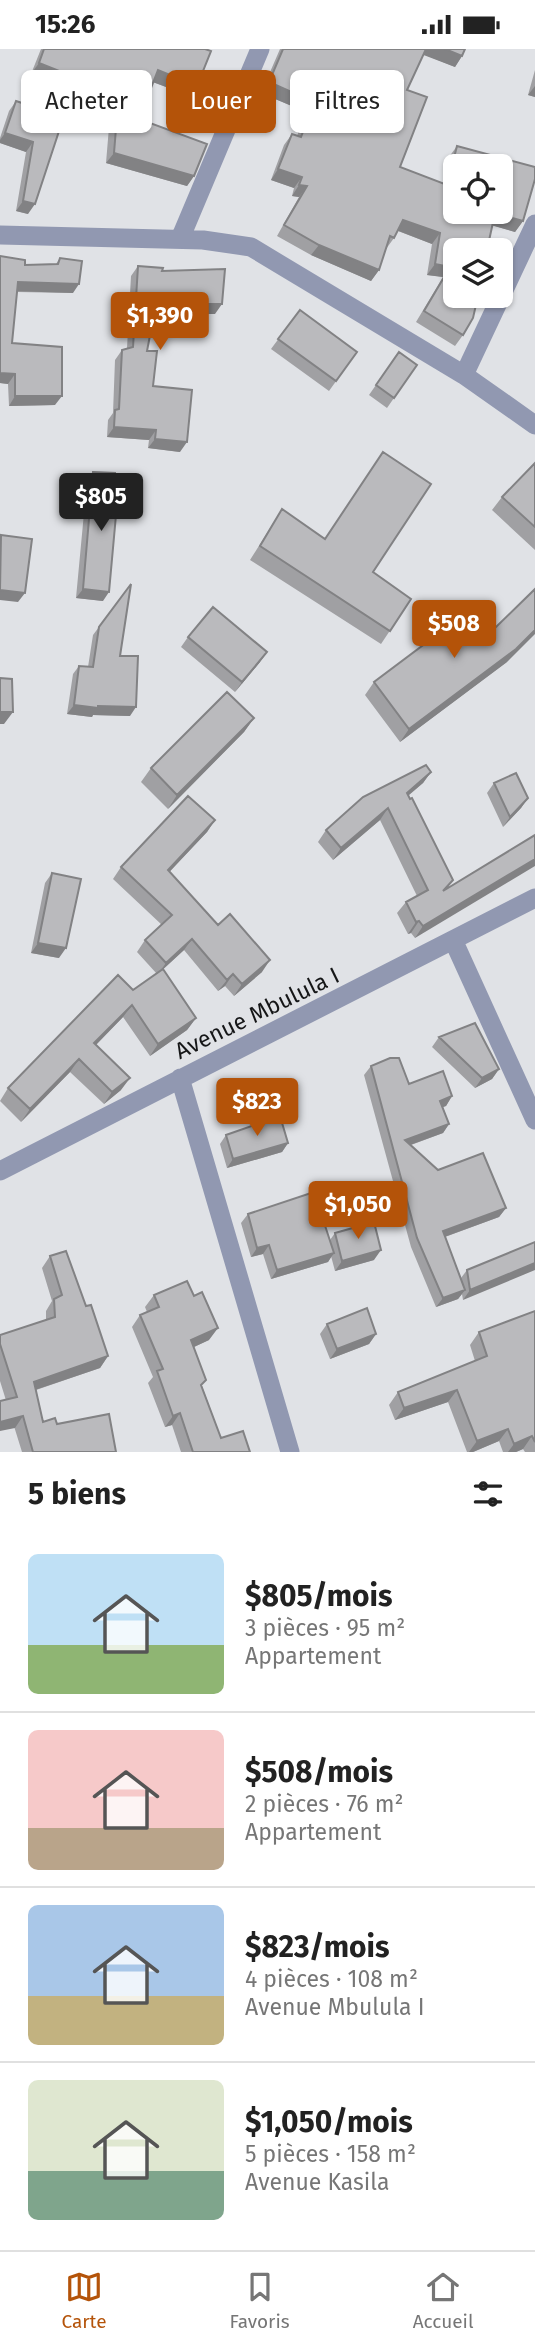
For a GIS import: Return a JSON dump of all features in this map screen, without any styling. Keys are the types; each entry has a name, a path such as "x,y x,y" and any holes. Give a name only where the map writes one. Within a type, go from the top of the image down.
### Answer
{"street":[{"path":"180,239 260,49"},
{"path":"464,375 535,224"},
{"path":"0,235 180,239 235,243 260,251 464,375 535,425"},
{"name":"Avenue Mbulula I","path":"0,1171 454,942 535,898"},
{"path":"454,942 535,1120"},
{"path":"180,1078 290,1452"}],"building":[{"path":"44,49 211,51 203,70 166,70 166,73 158,70 152,85 152,70 57,70 39,63"},
{"path":"283,49 426,49 407,90 427,97 400,167 443,183 443,224 493,224 490,238 443,238 443,266 435,264 440,233 403,220 394,238 390,236 379,270 319,245 284,225 307,186 299,185 302,177 278,169 292,134 301,137 302,133 404,133 404,70 290,70 290,91 276,85 274,70"},
{"path":"445,49 465,49 462,56"},
{"path":"16,101 21,103 21,133 58,133 35,204 23,201 33,142 5,133"},
{"path":"152,124 166,129 166,133 177,133 207,144 194,176 114,153 116,133 152,133"},
{"path":"457,146 487,154 455,154"},
{"path":"513,161 535,167 535,179 523,221 513,218"},
{"path":"0,256 25,260 25,265 58,264 60,258 82,261 79,284 18,282 12,343 62,347 62,396 15,396 15,374 0,373"},
{"path":"138,266 163,268 162,271 225,269 222,304 156,304 147,351 157,351 153,386 192,390 187,442 155,439 156,430 114,427 115,410 119,409 122,350 133,347"},
{"path":"443,279 443,308 475,308 463,335 424,311"},
{"path":"300,310 357,352 336,381 278,339"},
{"path":"399,352 417,365 394,398 376,385"},
{"path":"383,452 431,484 373,572 411,599 390,631 260,546 282,509 325,539"},
{"path":"535,463 535,527 502,497"},
{"path":"93,472 115,473 114,503 117,504 109,592 83,589"},
{"path":"1,535 32,539 25,593 0,590"},
{"path":"131,584 120,656 138,656 136,707 98,708 74,705 79,666 93,667 99,627"},
{"path":"535,589 535,630 516,649 409,729 374,682 478,604 495,628"},
{"path":"213,607 267,652 242,682 188,637"},
{"path":"0,678 12,679 13,712 0,712"},
{"path":"227,692 254,718 177,795 151,768"},
{"path":"426,765 431,772 407,793 453,880 443,891 535,835 535,859 423,926 419,921 416,922 406,902 428,890 388,808 341,848 326,830 363,797"},
{"path":"516,773 528,798 510,817 494,783"},
{"path":"188,796 215,820 168,870 218,925 230,914 270,960 242,984 233,974 227,980 192,939 166,963 145,940 172,915 121,867"},
{"path":"52,873 81,879 66,948 38,943"},
{"path":"163,969 196,1018 158,1044 132,1005 94,1043 130,1078 112,1092 79,1059 30,1109 8,1088 118,975 133,990"},
{"path":"475,1023 499,1069 482,1078 439,1037"},
{"path":"390,1058 399,1058 409,1084 443,1071 452,1096 440,1101 449,1124 405,1140 438,1170 483,1153 506,1208 443,1231 465,1290 443,1298 417,1238 371,1066"},
{"path":"280,1116 288,1143 233,1159 226,1135"},
{"path":"314,1192 334,1253 277,1270 269,1245 257,1248 248,1214"},
{"path":"374,1222 381,1250 342,1261 335,1233"},
{"path":"535,1242 535,1263 470,1290 467,1270"},
{"path":"66,1251 86,1306 91,1305 108,1356 34,1382 43,1422 55,1418 57,1424 109,1414 116,1452 33,1452 23,1416 0,1422 0,1401 17,1397 0,1344 0,1335 55,1317 54,1299 62,1295 50,1256"},
{"path":"187,1281 194,1296 202,1292 218,1328 191,1340 206,1380 201,1385 221,1438 243,1431 250,1452 193,1452 180,1413 173,1416 157,1371 163,1369 140,1315 159,1307 154,1295"},
{"path":"367,1308 376,1334 337,1349 327,1324"},
{"path":"535,1311 535,1442 532,1436 514,1444 508,1429 477,1441 457,1390 404,1408 398,1392 487,1356 479,1332"}]}
